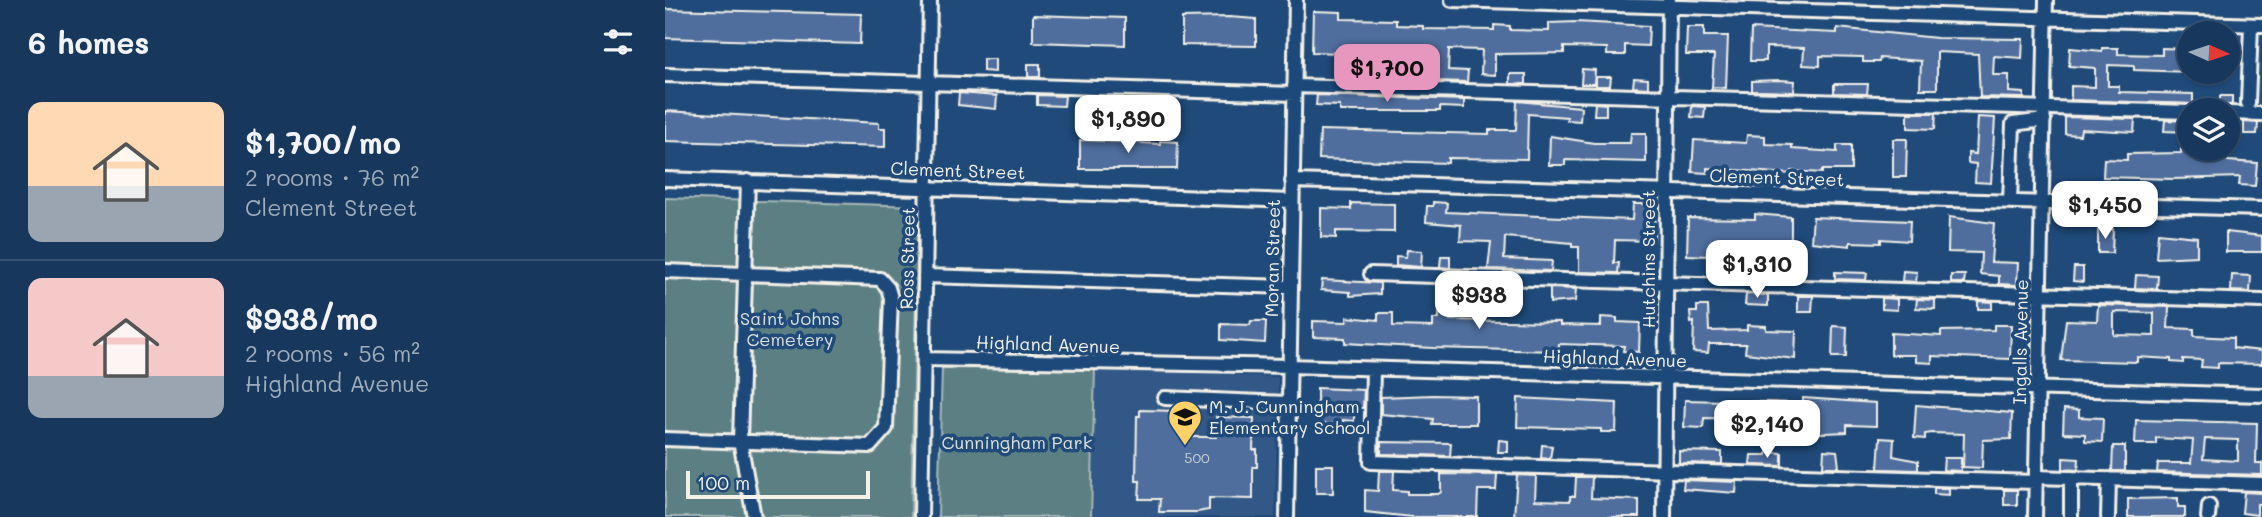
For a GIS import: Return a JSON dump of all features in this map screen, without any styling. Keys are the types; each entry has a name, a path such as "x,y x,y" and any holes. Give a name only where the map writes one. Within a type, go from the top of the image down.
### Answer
{"street":[{"name":"Ross Street","path":"921,517 930,0"},
{"name":"Moran Street","path":"1287,517 1296,0"},
{"path":"1452,0 1854,7 2045,18 2257,25 2248,103"},
{"name":"Ingalls Avenue","path":"2035,517 2046,0"},
{"name":"Hutchins Street","path":"1664,517 1669,3"},
{"path":"665,75 929,84 1667,99 2044,114 2177,112"},
{"path":"2240,113 2262,114"},
{"path":"2010,202 2013,124 2044,114"},
{"name":"Clement Street","path":"665,178 1291,201"},
{"path":"748,181 740,441 754,517"},
{"name":"Clement Street","path":"1292,181 2262,209"},
{"path":"665,271 880,279 888,288 891,298 886,429 870,446 665,439"},
{"path":"1371,274 2262,301"},
{"path":"925,276 1290,287"},
{"name":"Highland Avenue","path":"924,359 1289,366 2262,395"},
{"path":"1373,369 1371,462 2262,484"},
{"path":"1165,398 1289,403"},
{"path":"2071,478 2071,517"},
{"path":"2108,517 2109,479"}],"shaded area":[{"name":"M. J. Cunningham Elementary School","path":"1095,369 1278,377 1275,517 1091,517"}],"green space":[{"name":"Saint Johns Cemetery","path":"665,198 918,206 911,517 665,517"},
{"name":"Cunningham Park","path":"942,368 1095,369 1091,517 938,517"}],"building":[{"path":"665,9 861,14 860,44 665,38"},
{"path":"1313,11 1341,12 1341,19 1396,20 1396,25 1423,26 1423,29 1494,30 1494,25 1510,26 1510,30 1549,31 1549,23 1577,22 1649,26 1648,46 1625,45 1625,55 1607,55 1607,48 1564,47 1564,53 1495,54 1495,75 1481,74 1482,50 1449,49 1448,70 1468,71 1467,82 1396,80 1396,74 1424,75 1424,55 1407,54 1407,50 1385,49 1385,73 1371,72 1371,48 1340,48 1340,53 1312,52"},
{"path":"1033,15 1125,18 1125,45 1033,42"},
{"path":"1182,18 1256,19 1256,46 1182,45"},
{"path":"1687,27 1704,27 1704,36 1728,36 1726,88 1712,87 1714,55 1686,55"},
{"path":"1837,28 1937,38 2023,39 2022,58 1994,56 1993,75 2009,75 2009,92 2024,93 2024,98 1980,97 1978,54 1937,52 1937,89 1920,89 1921,61 1880,58 1879,62 1863,62 1863,57 1820,56 1820,66 1803,65 1804,48 1766,47 1766,61 1750,61 1751,29 1837,33"},
{"path":"2070,48 2102,51 2102,48 2118,48 2118,54 2162,55 2162,48 2177,49 2177,72 2134,70 2134,66 2108,65 2108,86 2119,86 2119,92 2193,94 2193,98 2177,98 2177,103 2071,100 2071,86 2095,87 2095,68 2069,66"},
{"path":"983,59 995,59 995,72 983,71"},
{"path":"1028,64 1040,64 1040,77 1028,77"},
{"path":"1582,69 1595,70 1594,84 1581,84"},
{"path":"1510,74 1526,74 1526,84 1510,84"},
{"path":"1596,77 1611,77 1610,86 1596,86"},
{"path":"1634,78 1648,79 1648,88 1633,87"},
{"path":"1752,81 1795,81 1794,92 1752,91"},
{"path":"1834,84 1868,84 1867,94 1834,93"},
{"path":"959,93 997,96 996,109 958,105"},
{"path":"1037,95 1065,96 1064,106 1037,105"},
{"path":"1317,95 1464,100 1464,108 1440,107 1440,111 1340,111 1340,106 1316,105"},
{"path":"1517,101 1581,107 1580,121 1567,120 1567,117 1528,114 1527,159 1448,158 1448,163 1319,159 1320,130 1489,134 1489,130 1516,130"},
{"path":"1595,103 1606,104 1606,115 1594,115"},
{"path":"1692,106 1705,107 1704,118 1691,117"},
{"path":"665,111 879,123 879,128 885,128 885,147 665,141"},
{"path":"1908,113 1936,113 1935,129 1908,128"},
{"path":"1978,117 1995,118 1991,183 1975,182 1976,164 1968,163 1968,153 1976,154"},
{"path":"2065,117 2135,119 2134,132 2081,129 2080,135 2065,134"},
{"path":"2165,120 2177,120 2177,132 2164,131"},
{"path":"2244,122 2258,123 2257,134 2244,134"},
{"path":"1631,133 1646,133 1646,162 1565,160 1565,165 1549,165 1550,136 1594,143 1630,143"},
{"path":"1747,135 1765,136 1765,144 1792,145 1792,149 1837,152 1837,145 1851,145 1851,170 1822,170 1822,173 1791,171 1791,174 1707,168 1707,173 1692,172 1694,140 1746,143"},
{"path":"1893,139 1907,139 1906,177 1893,177"},
{"path":"1080,140 1160,144 1160,141 1178,142 1177,169 1080,169"},
{"path":"2177,153 2177,161 2257,163 2255,186 2239,185 2240,177 2103,177 2104,159 2127,160 2127,154"},
{"path":"1433,202 1447,203 1446,212 1632,220 1633,204 1655,204 1654,241 1615,240 1614,263 1619,263 1618,273 1579,272 1579,247 1572,247 1572,243 1505,237 1504,259 1552,261 1551,271 1488,269 1491,242 1460,241 1461,225 1426,222 1427,206 1433,206"},
{"path":"1351,203 1394,204 1394,232 1336,231 1336,238 1321,237 1321,208 1351,209"},
{"path":"1755,214 1791,217 1791,243 1757,244 1756,262 1742,262 1742,244 1710,242 1709,256 1687,255 1688,218 1755,219"},
{"path":"1813,217 1910,221 1909,241 1881,239 1881,243 1850,242 1850,246 1811,242"},
{"path":"1949,217 1994,223 1991,262 2018,263 2017,285 1999,284 1999,276 1980,274 1981,253 1948,252"},
{"path":"2098,229 2113,229 2112,253 2098,253"},
{"path":"2226,232 2262,236 2262,252 2226,252"},
{"path":"2158,233 2197,237 2197,256 2156,258"},
{"path":"1407,250 1422,251 1421,267 1396,265 1396,256 1406,257"},
{"path":"1441,256 1450,256 1450,268 1440,267"},
{"path":"1715,264 1725,265 1724,276 1714,276"},
{"path":"2074,267 2083,267 2083,282 2073,281"},
{"path":"1903,271 1917,272 1916,282 1902,281"},
{"path":"1835,272 1867,273 1866,280 1835,279"},
{"path":"1951,275 1965,275 1964,283 1951,283"},
{"path":"2136,275 2158,276 2157,289 2135,288"},
{"path":"2232,275 2251,276 2250,292 2231,291"},
{"path":"1322,280 1380,283 1380,294 1350,296 1350,292 1321,290"},
{"path":"1439,285 1478,286 1478,297 1451,296 1450,320 1560,322 1560,325 1601,326 1601,317 1617,318 1617,322 1640,323 1639,352 1623,351 1624,346 1559,344 1559,351 1433,348 1345,343 1345,338 1313,337 1313,321 1347,322 1347,317 1378,320 1378,313 1393,313 1393,326 1433,327 1433,319 1439,319"},
{"path":"1550,288 1576,289 1575,301 1550,303"},
{"path":"1746,294 1768,295 1768,306 1745,305"},
{"path":"1798,296 1813,296 1812,312 1798,312"},
{"path":"1882,298 1897,299 1897,310 1882,309"},
{"path":"1917,299 1935,300 1935,309 1916,308"},
{"path":"1978,301 1992,302 1992,309 1978,309"},
{"path":"2098,305 2169,307 2168,328 2194,329 2194,336 2233,338 2233,348 2262,351 2262,364 2218,363 2218,368 2201,367 2202,360 2183,359 2183,363 2171,362 2171,359 2137,357 2137,362 2061,360 2066,320 2097,321","holes":["2114,312 2154,313 2154,336 2114,335"]},
{"path":"1697,306 1708,306 1709,331 1747,330 1747,325 1766,326 1766,330 1796,331 1795,359 1745,353 1746,344 1709,344 1708,353 1693,352 1694,322 1691,323 1690,312 1697,312"},
{"path":"1251,321 1266,321 1265,343 1221,340 1221,324 1250,325"},
{"path":"1994,325 2011,325 2010,359 1932,356 1932,363 1916,362 1916,355 1891,355 1891,333 1941,336 1941,331 1994,330"},
{"path":"1833,326 1847,327 1846,357 1832,357"},
{"path":"1317,388 1364,390 1363,408 1354,408 1354,421 1343,420 1343,424 1317,424"},
{"path":"1476,396 1476,424 1432,424 1433,419 1381,414 1381,397"},
{"path":"1518,398 1617,403 1616,432 1601,432 1601,429 1517,427"},
{"path":"1803,398 1876,403 1876,426 1847,425 1847,432 1802,434 1802,430 1771,429 1772,419 1704,418 1703,428 1684,427 1685,400 1803,403"},
{"path":"1916,405 2012,413 2011,439 1983,440 1982,468 1963,467 1964,434 1932,433 1925,434 1925,439 1914,438"},
{"path":"2064,409 2079,410 2079,417 2103,418 2102,442 2085,441 2085,434 2063,433"},
{"path":"1140,410 1177,411 1180,437 1216,437 1216,417 1254,418 1253,450 1257,450 1257,467 1253,467 1253,499 1209,498 1209,510 1159,512 1160,499 1139,499 1140,481 1136,481 1137,416 1140,416"},
{"path":"2136,420 2257,423 2256,463 2262,463 2262,475 2157,472 2158,463 2191,463 2193,440 2156,438 2156,444 2135,444","holes":["2205,439 2238,440 2238,461 2203,459"]},
{"path":"1880,438 1894,439 1893,456 1918,461 1918,470 1878,469"},
{"path":"1499,440 1508,441 1508,452 1498,452"},
{"path":"1381,442 1451,443 1450,456 1381,454"},
{"path":"1542,445 1552,446 1550,459 1541,458"},
{"path":"2113,446 2125,446 2125,471 2112,471"},
{"path":"1824,450 1837,451 1839,467 1823,467"},
{"path":"1679,451 1722,452 1722,464 1679,463"},
{"path":"1767,452 1782,453 1782,466 1750,465 1751,455 1767,455"},
{"path":"1944,458 1961,458 1961,471 1943,470"},
{"path":"2063,458 2079,459 2078,470 2063,469"},
{"path":"1316,465 1333,465 1333,493 1316,493"},
{"path":"1379,471 1394,471 1393,490 1407,491 1407,494 1438,494 1441,492 1441,474 1497,475 1496,490 1478,490 1477,517 1412,517 1365,512 1365,490 1378,491"},
{"path":"1517,475 1536,476 1535,500 1570,501 1570,496 1575,496 1576,477 1592,477 1591,498 1639,500 1639,517 1514,517"},
{"path":"1684,480 1737,482 1736,493 1683,489"},
{"path":"1934,488 1949,488 1949,495 1934,494"},
{"path":"2004,490 2017,490 2017,505 2004,505"},
{"path":"2244,492 2262,493 2262,504 2257,504 2257,515 2242,513"},
{"path":"2178,498 2178,507 2185,507 2185,517 2128,517 2128,499"}],"place":[{"name":"M. J. Cunningham Elementary School","path":"1185,447"}]}
